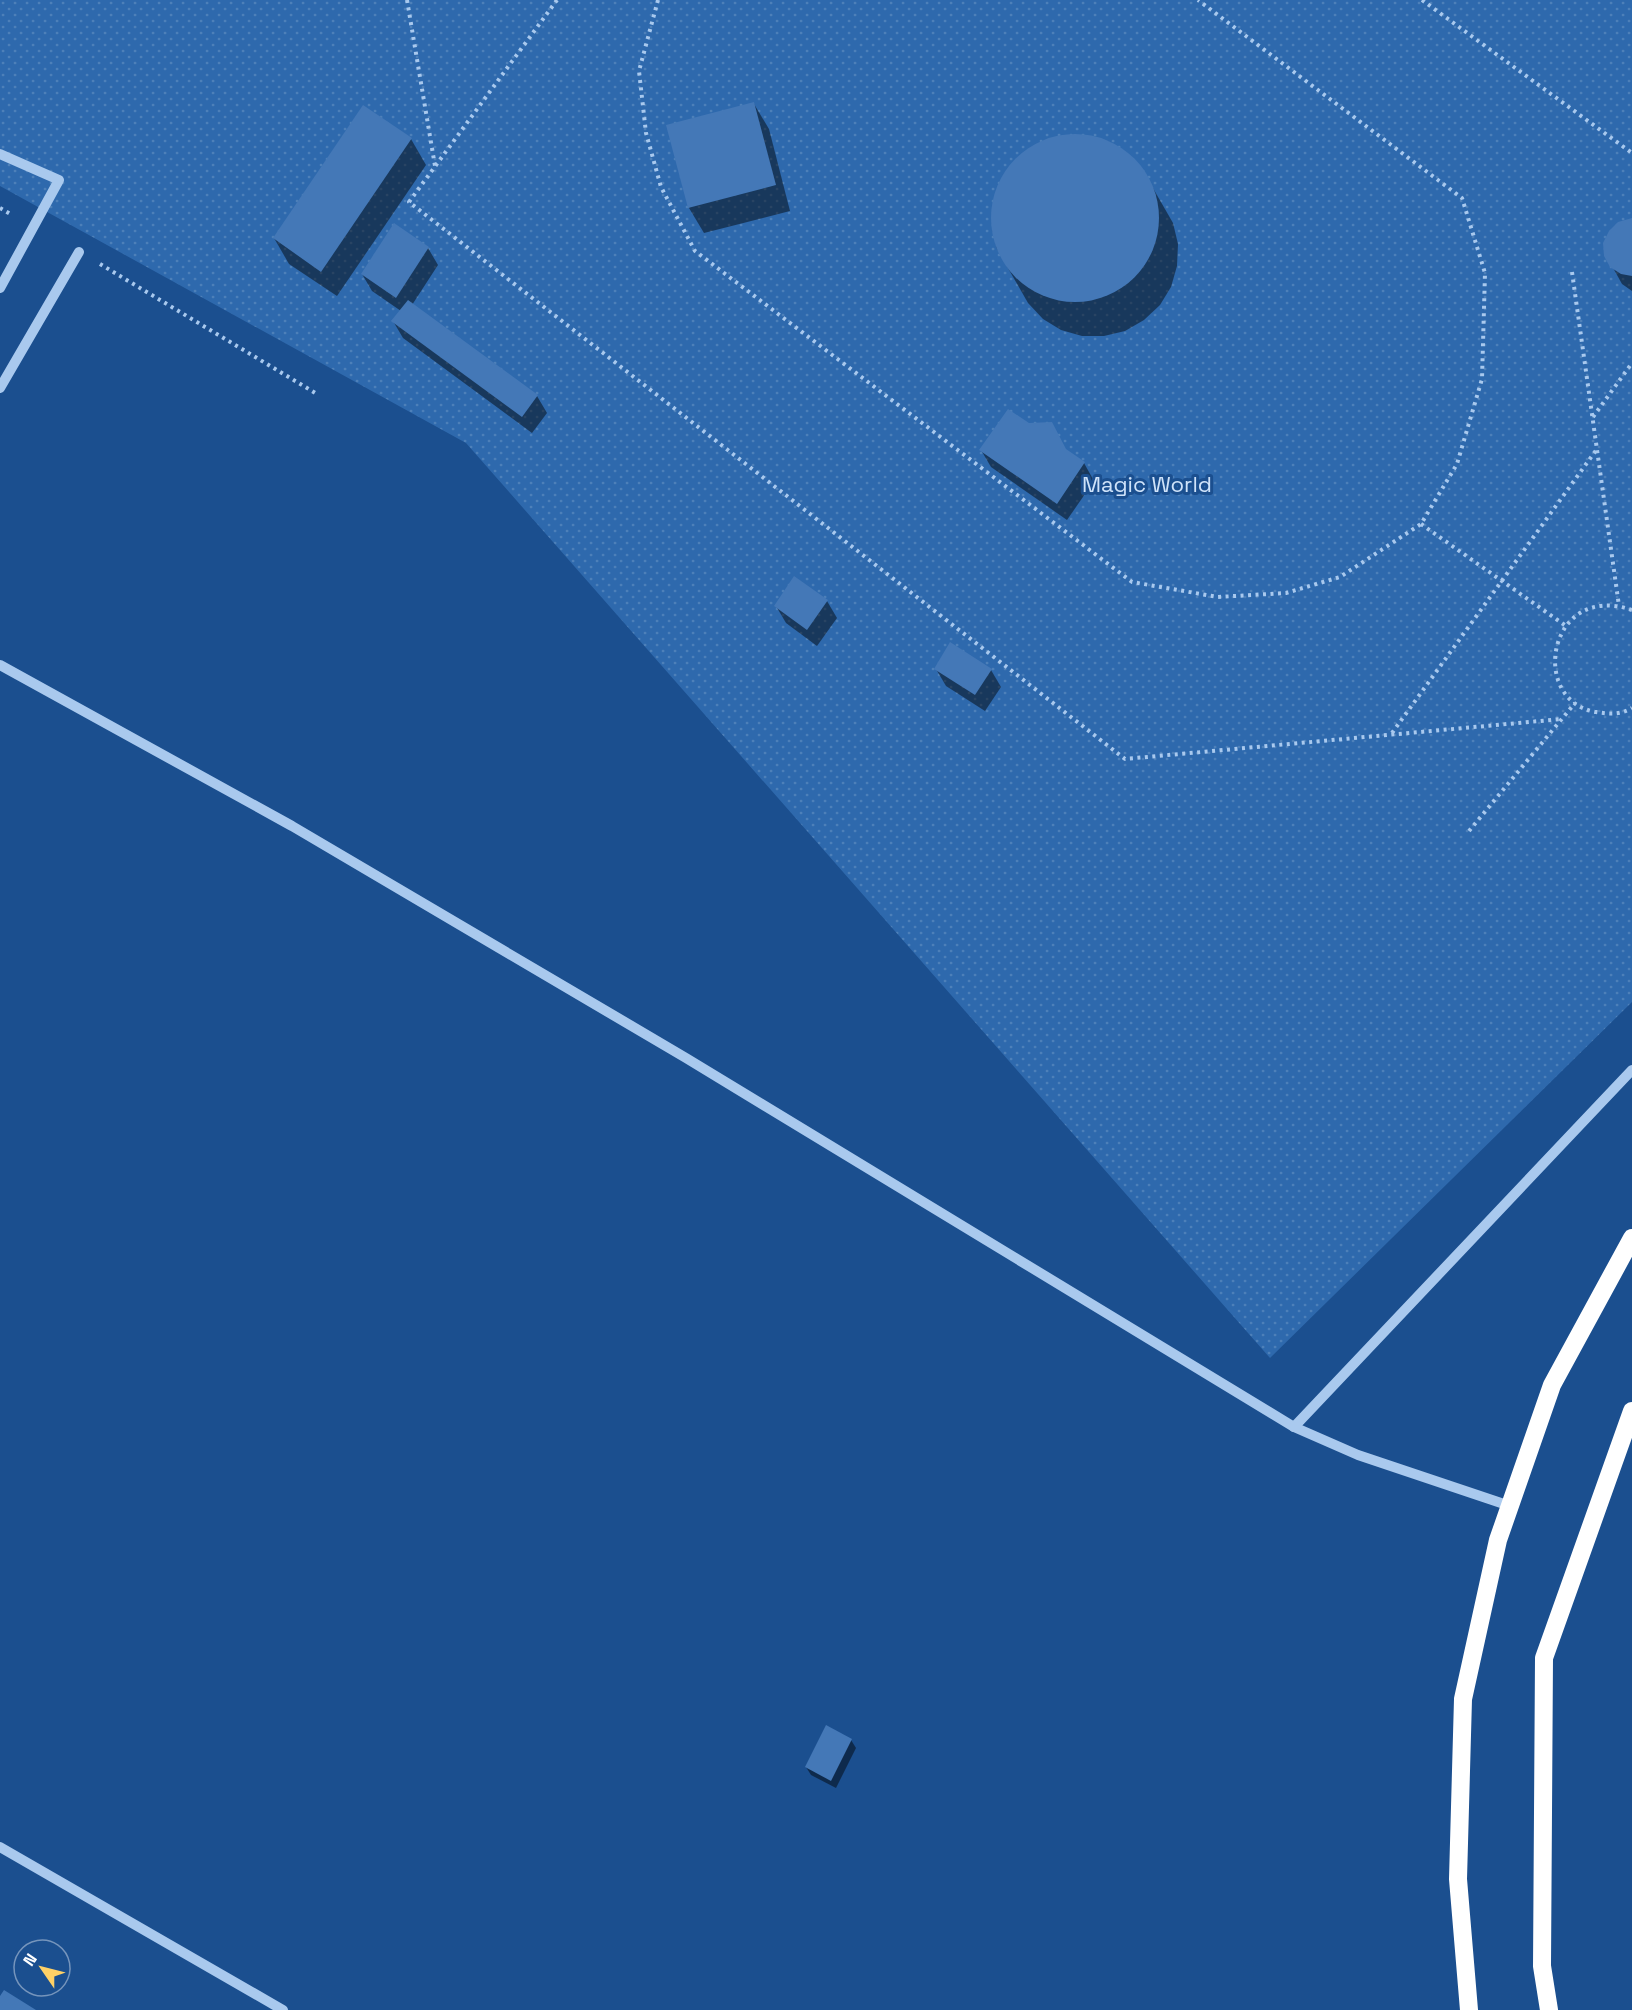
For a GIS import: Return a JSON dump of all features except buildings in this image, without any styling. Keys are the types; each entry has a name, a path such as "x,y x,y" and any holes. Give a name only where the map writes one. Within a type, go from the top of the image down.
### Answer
{"highway":[{"path":"1469,2010 1458,1879 1463,1699 1498,1540 1552,1385 1632,1238"},
{"path":"1549,2010 1542,1966 1544,1658 1632,1411"}],"street":[{"path":"0,154 59,180 0,288"},
{"path":"0,388 79,252"},
{"path":"0,665 292,826 686,1058 1294,1427 1358,1455 1510,1506"},
{"path":"1294,1427 1632,1070"},
{"path":"0,1847 284,2010"}],"path":[{"path":"407,0 435,167"},
{"path":"557,0 409,201 1125,759 1562,718"},
{"path":"658,0 639,71 646,133 661,187 695,251 1132,582 1218,597 1286,592 1341,577 1421,524 1457,464 1482,379 1485,273 1462,198 1198,0"},
{"path":"1422,0 1632,153"},
{"path":"0,208 34,229"},
{"path":"79,252 317,394"},
{"path":"1572,272 1619,606"},
{"path":"1593,418 1632,363"},
{"path":"1392,734 1597,449"},
{"path":"1421,524 1566,626"},
{"path":"1632,610 1619,606 1602,605 1586,610 1566,626 1560,634 1555,651 1555,671 1562,689 1575,703 1591,711 1610,715 1632,708"},
{"path":"1468,831 1575,703"}],"green space":[{"name":"Magic World","path":"0,0 1632,0 1632,1002 1270,1358 466,443 0,186"}]}
